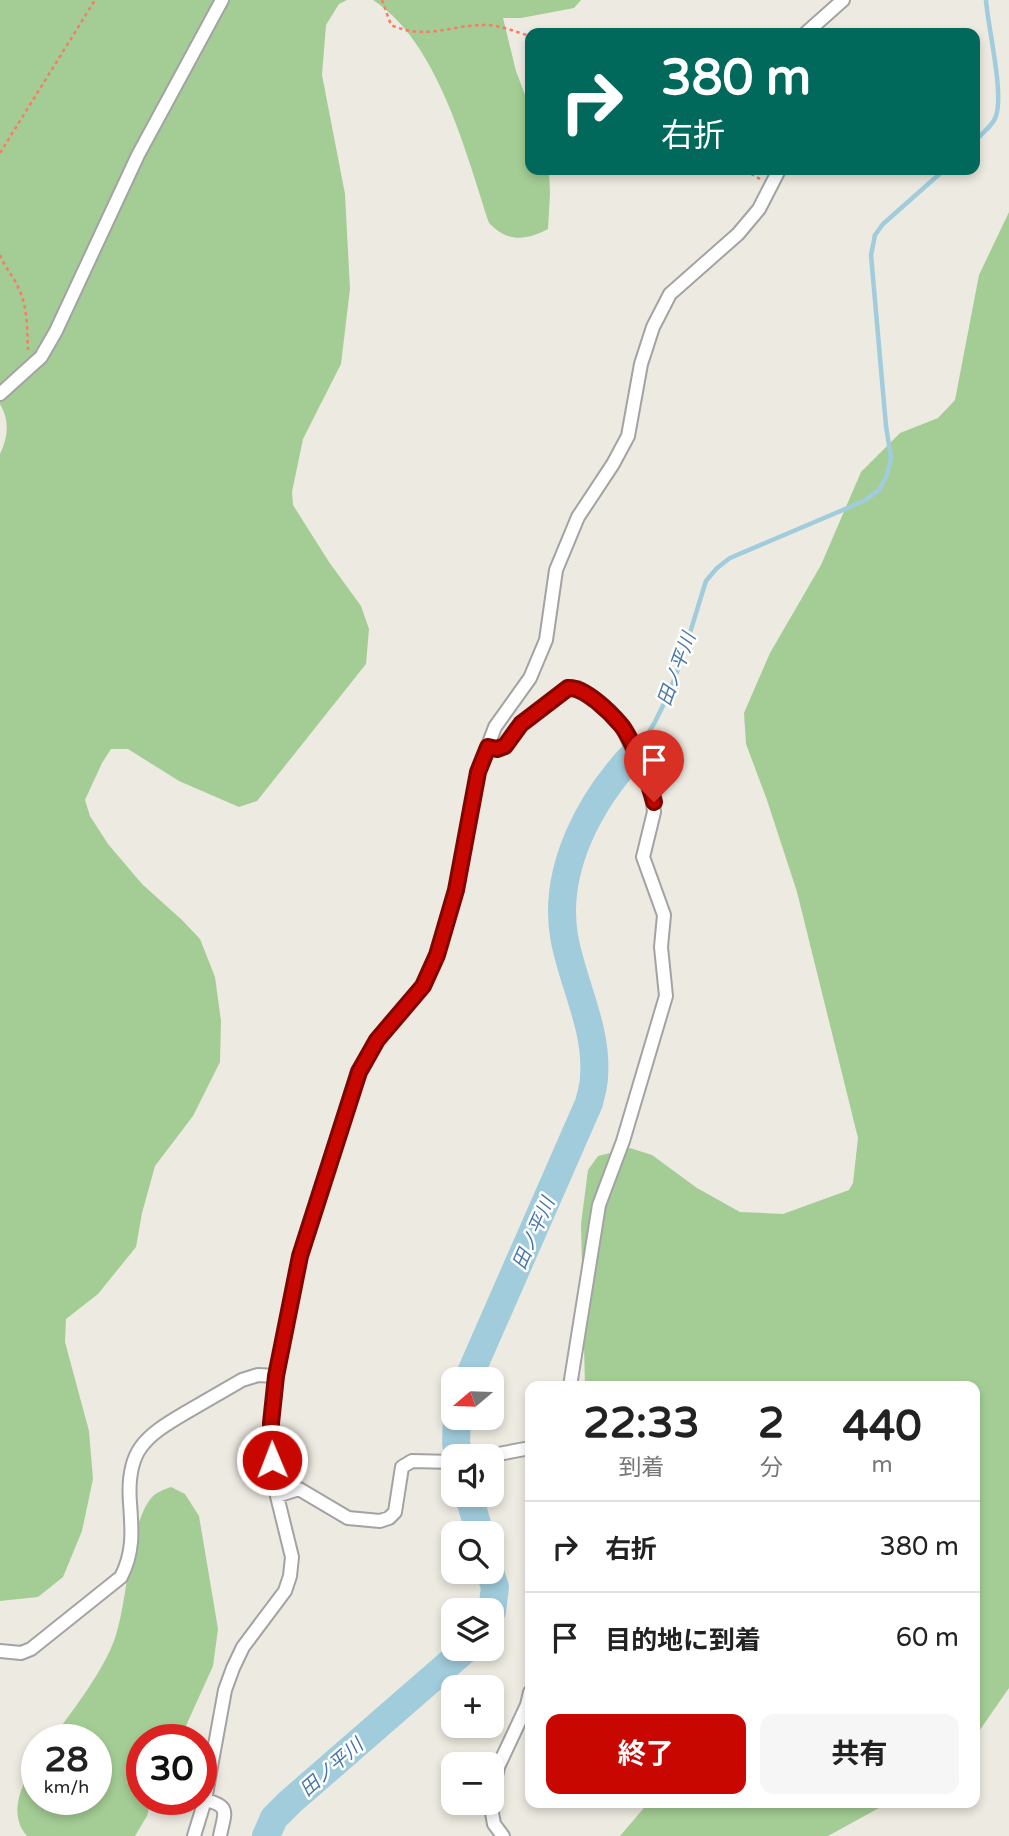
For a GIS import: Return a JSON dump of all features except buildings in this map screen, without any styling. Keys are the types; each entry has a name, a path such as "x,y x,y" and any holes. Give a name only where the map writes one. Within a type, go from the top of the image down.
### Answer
{"street":[{"path":"0,394 41,356 56,331 138,155 222,0"},
{"path":"812,28 843,0"},
{"path":"217,1734 225,1690 233,1668 243,1647 285,1591 290,1576 292,1557 277,1496 272,1460 271,1423 276,1376 300,1256 359,1072 377,1040 423,986 437,955 456,890 478,772 495,727 530,678 546,640 556,570 578,517 628,436 641,364 653,327 670,295 760,209 776,175"},
{"path":"488,747 497,749 505,746 521,724 573,687 593,699 622,726 654,802 643,857 664,915 661,947 666,996 623,1142 599,1205 571,1381"},
{"path":"0,1651 21,1653 31,1649 121,1577 129,1561 133,1539 130,1471 138,1451 153,1432 242,1380 258,1375 276,1376"},
{"path":"504,1453 525,1449"},
{"path":"277,1496 299,1489 348,1518 380,1521 395,1512 402,1468 406,1463 441,1462"},
{"path":"504,1754 525,1709"},
{"path":"217,1803 223,1807 225,1815 220,1836"},
{"path":"194,1836 200,1815"},
{"path":"492,1815 494,1824 503,1836"}],"path":[{"path":"0,153 95,0"},
{"path":"382,0 391,25 406,32 422,34 485,24 525,35"},
{"path":"753,175 771,185"},
{"path":"0,255 5,269 19,288 27,316 29,366"}],"green space":[{"path":"0,0 347,0 339,4 326,25 322,75 345,194 350,289 341,364 303,439 292,492 293,505 361,606 369,629 366,664 257,801 239,807 179,781 128,749 111,749 85,800 90,816 108,844 142,884 200,939 215,977 221,1021 220,1062 193,1116 155,1166 136,1247 98,1294 66,1319 65,1342 89,1431 93,1479 82,1531 63,1577 38,1597 0,1601 0,454 7,429 0,404"},
{"path":"373,0 581,0 574,8 521,18 503,18 516,71 525,95 525,175 549,175 548,229 532,236 517,238 503,234 489,223 447,101 415,43 396,19"},
{"path":"1009,212 1009,1688 980,1730 980,1381 585,1381 581,1224 588,1170 598,1156 630,1148 652,1155 697,1188 740,1212 783,1214 849,1190 853,1183 858,1138 797,892 746,744 744,713 770,653 821,565 861,472 900,433 938,418 955,400 979,275"},
{"path":"171,1487 185,1494 199,1516 218,1629 213,1666 187,1724 126,1724 126,1815 147,1815 135,1836 27,1836 18,1818 17,1808 21,1791 21,1815 112,1815 112,1724 63,1724 110,1651 123,1604 138,1525 152,1497"},
{"path":"644,1808 879,1808 828,1836 620,1836"}],"waterway":[{"name":"田ノ平川","path":"980,136 992,123 998,105 997,76 986,0"},
{"name":"田ノ平川","path":"636,752 660,712 685,648 706,581 717,568 730,558 864,501 879,490 887,475 891,458 871,255 875,235 883,224 938,175"},
{"name":"田ノ平川","path":"473,1367 589,1103 594,1080 592,1041 564,936 564,886 578,837 590,814 603,792 635,753"},
{"name":"田ノ平川","path":"456,1444 457,1430"},
{"name":"田ノ平川","path":"472,1507 476,1521"},
{"name":"田ノ平川","path":"494,1584 494,1598"},
{"name":"田ノ平川","path":"266,1836 274,1818 290,1802 452,1661"}],"route":[{"path":"272,1460 271,1423 276,1376 300,1256 359,1072 377,1040 423,986 437,955 456,890 478,772 488,747 497,749 505,746 521,724 568,688 578,688 622,726 654,802"}]}
